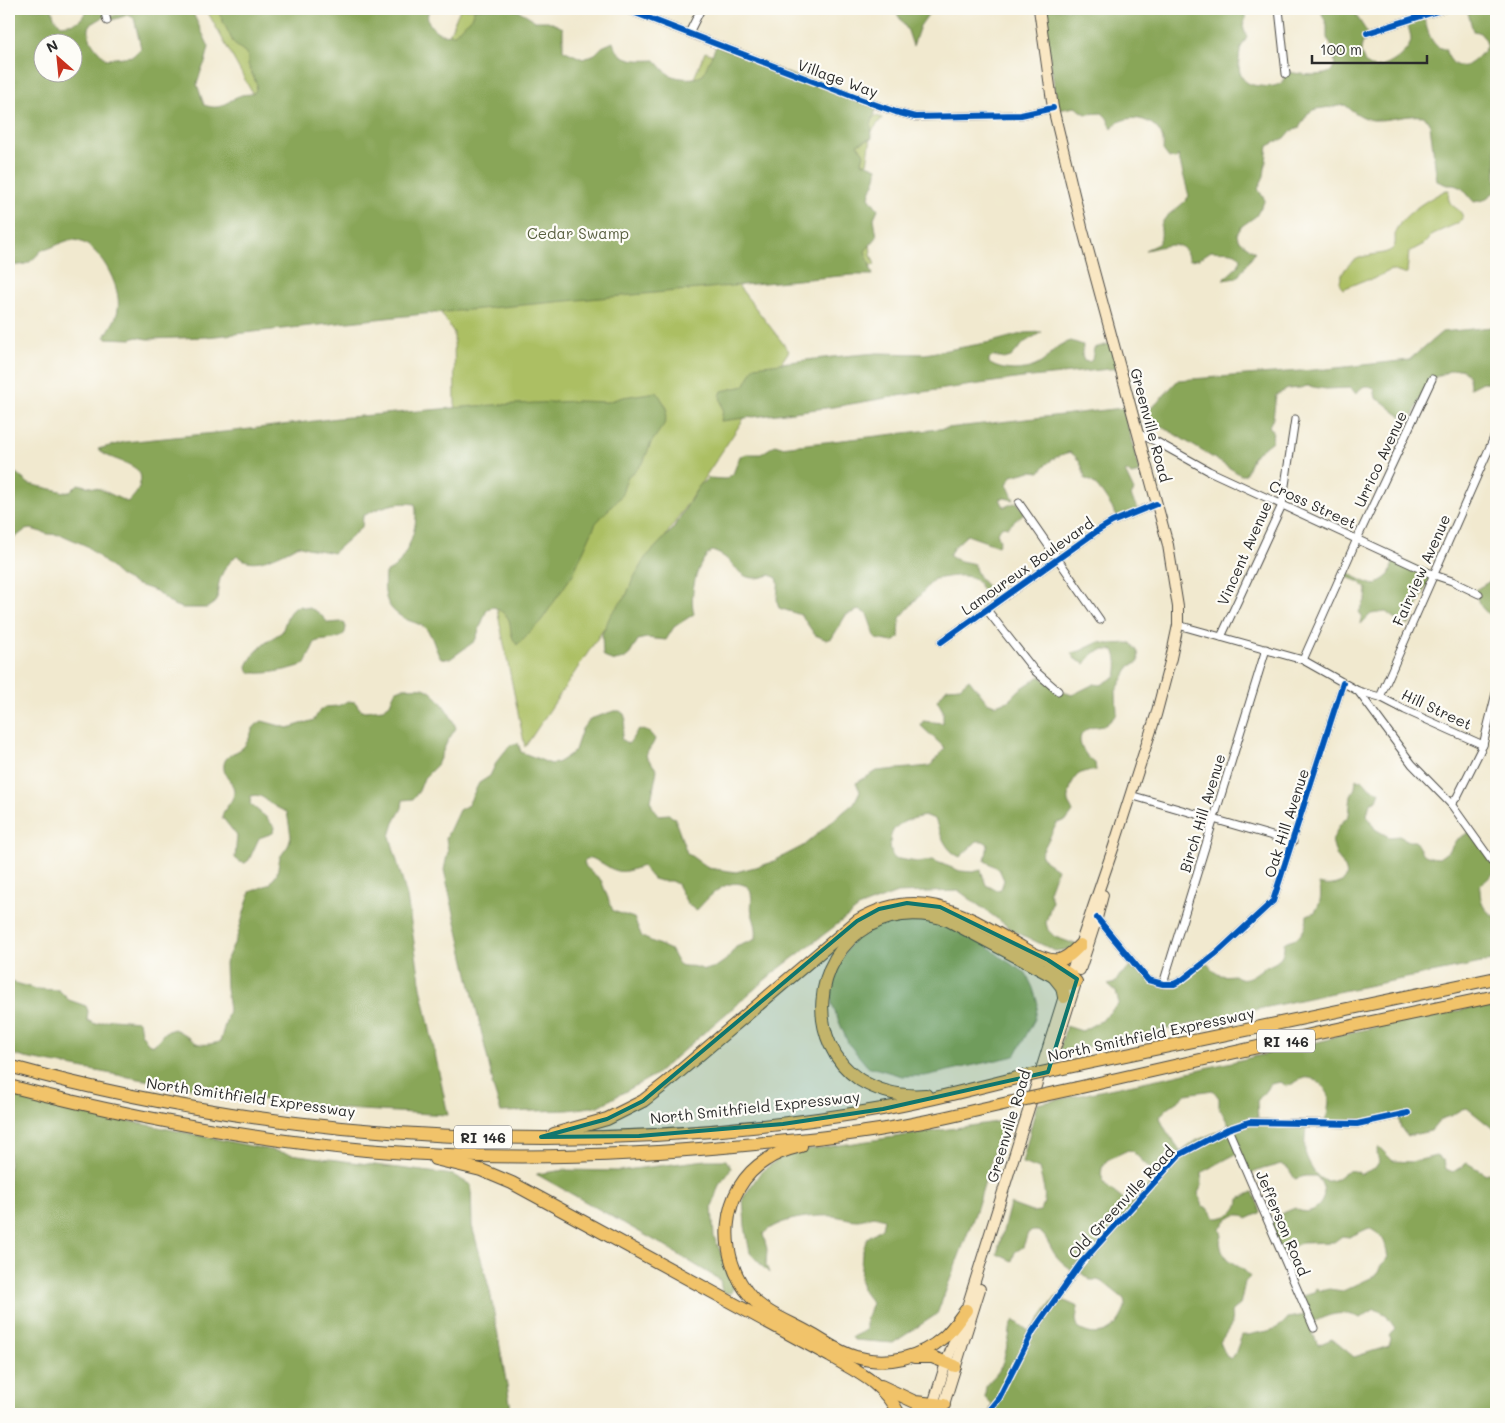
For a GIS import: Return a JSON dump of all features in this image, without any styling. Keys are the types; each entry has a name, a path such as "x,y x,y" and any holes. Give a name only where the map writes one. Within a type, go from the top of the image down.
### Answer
{"highway":[{"path":"541,1137 607,1119 643,1101 857,921 879,909 907,903 940,907 957,913 1031,953 1048,960 1072,981"},
{"path":"960,1092 920,1095 895,1094 872,1086 848,1070 832,1046 822,1012 823,995 828,972 842,948 858,932 883,919 908,914 931,915 948,920 1054,977 1072,981"},
{"path":"1048,960 1063,958 1071,954 1080,945"},
{"path":"1054,977 1062,987 1064,997"},
{"name":"North Smithfield Expressway","path":"9,1066 86,1086 290,1122 430,1135 578,1138 630,1137 738,1129 883,1109 1017,1078 1496,978"},
{"name":"RI 146","path":"9,1086 125,1114 198,1128 309,1143 406,1152 489,1155 702,1150 842,1135 917,1123 1496,996"},
{"path":"842,1135 783,1151 767,1159 746,1178 733,1201 728,1219 727,1242 731,1264 744,1288 758,1303 785,1320 855,1357 870,1360 894,1360 932,1357 951,1365"},
{"path":"406,1152 481,1170 512,1183 830,1356 878,1385 915,1402 924,1403 937,1409"},
{"path":"909,1358 928,1349 944,1337 966,1310"},
{"path":"878,1385 899,1414"}],"main road":[{"name":"Greenville Road","path":"951,1365 966,1310 1064,997 1072,981 1080,945 1156,715 1178,626 1178,607 1173,570 1082,227 1053,108 1040,9"},
{"name":"Greenville Road","path":"937,1409 1072,981 1097,918 1114,846"}],"street":[{"path":"104,9 107,21"},
{"name":"Village Way","path":"625,9 857,98 915,117 1021,115 1053,108"},
{"path":"689,33 701,9"},
{"path":"1279,9 1286,74"},
{"path":"1367,33 1444,9"},
{"name":"Urrico Avenue","path":"1303,660 1432,379"},
{"name":"Vincent Avenue","path":"1221,638 1282,505 1295,419"},
{"name":"Cross Street","path":"1137,433 1209,471 1479,594"},
{"name":"Fairview Avenue","path":"1380,697 1496,433"},
{"path":"1019,503 1100,620"},
{"name":"Lamoureux Boulevard","path":"941,642 1112,522 1156,504"},
{"path":"987,610 1034,670 1058,691"},
{"path":"1178,626 1303,660 1358,691 1380,697"},
{"name":"Birch Hill Avenue","path":"1163,984 1266,649"},
{"name":"Oak Hill Avenue","path":"1163,984 1174,984 1182,980 1219,952 1273,901 1343,683"},
{"path":"1358,691 1412,764 1451,804 1496,867"},
{"path":"1451,804 1457,797 1484,745 1496,693"},
{"name":"Hill Street","path":"1380,697 1484,745"},
{"path":"1130,795 1293,842"},
{"path":"1097,918 1144,977 1152,983 1163,984"},
{"name":"Old Greenville Road","path":"986,1414 999,1398 1033,1331 1081,1263 1179,1155 1228,1129 1249,1122 1357,1124 1408,1113"},
{"name":"Jefferson Road","path":"1228,1129 1314,1328"}],"highlighted area":[{"path":"907,903 940,907 1048,960 1077,979 1048,1072 883,1109 783,1124 639,1136 541,1137 607,1119 643,1101 857,921 879,909"}],"green space":[{"name":"Cedar Swamp","path":"499,8 521,12 535,21 548,21 563,28 563,50 583,59 595,54 602,47 613,42 619,53 624,56 635,60 655,60 670,75 692,78 703,75 716,46 877,107 871,125 872,138 857,144 864,154 862,162 877,168 869,197 878,209 874,218 877,237 865,251 873,275 852,275 424,314 206,337 148,339 137,337 131,339 106,338 105,336 117,312 118,300 112,278 100,257 92,248 83,243 70,240 42,250 28,263 9,267 9,9 52,9 54,17 61,25 75,23 85,13 96,9 103,9 105,16 90,25 89,35 93,44 106,59 133,56 141,48 134,18 128,15 112,20 106,17 127,12 131,9 191,9 209,47 197,84 204,105 210,107 219,107 241,95 253,93 257,85 248,65 248,57 245,52 234,44 217,9 379,9 387,13 410,14 419,9 430,9 428,20 432,27 442,34 455,34 472,18 474,9"},
{"name":"Cedar Swamp","path":"206,9 344,9 448,37 460,9 510,9 496,43 683,104 705,52 882,118 872,131 865,177 871,254 875,265 730,275 789,351 525,747 455,403 454,333 434,302 358,285"},
{"path":"894,9 932,9 920,26 913,46 908,31"},
{"path":"1042,9 1242,9 1246,18 1243,25 1247,37 1240,49 1239,70 1241,75 1248,83 1253,85 1275,86 1283,82 1286,71 1313,75 1331,71 1335,64 1332,47 1327,38 1327,25 1320,9 1352,9 1367,32 1361,49 1362,57 1367,65 1381,67 1397,59 1409,46 1411,38 1406,21 1412,17 1410,9 1441,9 1423,15 1430,36 1436,45 1445,49 1454,64 1464,66 1476,59 1486,47 1486,40 1479,32 1473,31 1467,9 1496,9 1496,191 1484,200 1474,202 1462,188 1437,181 1430,125 1424,116 1373,120 1358,114 1345,105 1316,109 1308,113 1299,128 1290,132 1285,138 1268,146 1264,176 1258,189 1265,200 1256,216 1242,226 1237,234 1238,239 1255,252 1237,278 1223,280 1238,266 1241,259 1236,253 1211,251 1199,259 1189,260 1184,249 1176,245 1145,250 1158,244 1161,238 1163,221 1189,196 1178,155 1176,159 1169,158 1163,150 1163,139 1159,130 1144,120 1125,119 1112,129 1107,118 1102,113 1086,114 1075,107 1058,110"},
{"path":"1449,190 1449,201 1460,211 1463,219 1433,234 1424,244 1409,252 1407,273 1404,274 1391,270 1373,279 1362,281 1343,289 1340,286 1342,275 1347,266 1361,257 1390,251 1395,245 1396,230 1406,216 1426,201"},
{"path":"1492,327 1496,330 1496,383 1482,382 1470,388 1466,372 1459,369 1454,369 1435,377 1427,386 1411,420 1401,416 1376,398 1374,388 1368,386 1362,388 1356,394 1351,388 1326,389 1307,386 1288,389 1276,395 1273,418 1269,426 1273,431 1272,441 1253,456 1245,475 1241,475 1145,416 1148,414 1145,412 1156,404 1178,380 1327,369 1409,360 1442,332"},
{"path":"1042,332 1025,342 1011,357 1004,359 994,356 989,359 989,363 1000,368 1014,370 1034,367 1058,347 1071,341 1083,345 1082,356 1084,361 1089,362 1092,360 1094,348 1113,343 1119,368 1022,378 833,407 721,421 723,410 720,396 722,391 744,386 755,366 877,353 925,354 991,342 1025,333"},
{"path":"657,392 667,408 665,423 651,443 643,463 628,476 621,496 596,523 573,574 541,621 517,645 511,633 507,616 494,607 487,609 475,641 450,659 441,658 431,636 425,628 402,617 391,608 386,596 385,573 398,564 410,543 415,528 415,504 401,503 388,506 363,516 362,527 333,553 299,545 274,557 254,562 244,560 237,555 227,565 221,575 217,601 207,608 182,608 173,605 156,591 135,584 120,576 87,546 62,535 48,534 31,529 25,530 12,540 9,537 9,473 16,473 29,484 65,492 70,492 78,484 100,489 127,502 138,489 141,476 132,466 110,457 98,449 125,442 338,418 475,406 577,401 607,402 623,397"},
{"path":"1123,408 1140,473 1131,475 1127,471 1125,472 1134,491 1131,496 1138,510 1118,518 1099,489 1089,480 1085,479 1080,464 1070,452 1053,459 1040,472 1031,471 1012,476 1007,484 1014,500 1000,499 1004,507 1017,502 1025,512 1008,527 1003,526 997,532 1000,541 998,546 967,535 954,547 949,555 958,560 974,564 978,575 999,599 992,605 979,584 970,577 958,576 934,579 900,618 899,638 893,642 876,639 867,614 859,610 846,615 832,638 827,640 815,635 801,615 779,608 777,578 770,575 750,578 743,575 721,555 712,551 706,556 695,580 692,598 694,614 674,627 666,640 646,638 638,640 630,654 624,659 615,661 603,655 602,634 611,614 626,596 645,558 673,529 699,486 708,478 725,479 733,474 740,456 761,454 775,445 781,447"},
{"path":"1496,549 1495,618 1481,607 1475,590 1490,581"},
{"path":"1395,557 1432,574 1409,625 1395,619 1386,612 1371,614 1361,624 1362,616 1359,612 1366,599 1367,589 1359,582 1342,575 1343,570 1363,581 1376,585 1389,575"},
{"path":"299,606 315,611 328,623 341,622 345,624 346,630 344,634 336,639 315,642 305,664 268,673 248,671 247,666 253,655 266,642 282,632 289,613"},
{"path":"1099,642 1109,644 1131,643 1138,652 1139,662 1130,666 1116,691 1117,714 1105,725 1093,727 1082,734 1080,743 1088,757 1095,763 1096,771 1086,771 1078,774 1076,777 1068,799 1073,812 1067,820 1057,823 1041,854 1045,861 1057,869 1049,891 1052,901 1046,923 1048,930 1055,937 1078,945 1078,948 1055,951 1014,931 959,891 897,893 860,907 772,974 655,1075 599,1106 568,1110 501,1112 492,1084 444,870 448,851 446,838 459,810 468,805 479,783 490,776 497,761 510,745 518,743 521,752 551,764 557,763 575,750 582,729 590,719 614,711 620,711 624,714 626,720 621,739 628,744 639,729 649,732 655,739 646,756 657,770 651,801 658,815 669,814 676,818 687,853 708,868 736,872 770,863 803,846 854,803 860,791 856,783 877,771 930,766 945,748 921,726 923,721 943,723 943,711 937,700 947,688 960,687 969,679 987,702 995,705 1008,701 1019,690 1040,676 1058,690 1072,695 1094,684 1101,685 1116,676 1117,663 1114,650 1097,652 1085,664 1075,659 1071,653","holes":["926,816 935,819 947,846 960,857 977,841 983,841 988,844 985,861 999,869 1004,880 1001,889 996,890 986,885 981,870 973,872 960,871 932,860 917,862 893,858 890,839 896,827 908,820","591,858 619,871 632,870 642,866 653,879 671,881 677,884 687,903 696,911 711,895 723,887 737,883 745,885 752,896 751,911 756,928 756,939 736,947 726,960 716,967 704,970 681,965 671,950 642,937 634,918 613,911 601,880 584,863 586,859"]},
{"path":"402,688 423,688 428,690 447,711 456,728 447,742 437,765 424,778 419,791 413,799 403,800 402,808 390,836 407,897 421,987 448,1115 309,1107 172,1085 25,1058 9,1053 9,981 36,989 59,990 69,1000 86,1006 88,1011 87,1020 95,1024 112,1019 139,1021 141,1033 148,1043 154,1045 165,1032 174,1029 198,1044 220,1042 229,1010 225,963 237,937 250,892 270,884 277,873 280,857 288,846 291,836 287,812 260,796 251,796 250,804 267,818 274,827 273,833 259,838 249,860 245,863 235,858 237,836 222,817 234,793 233,786 224,772 226,760 242,748 248,741 253,729 262,721 288,728 314,720 320,710 325,707 338,706 348,701 355,702 360,709 365,711 383,709 390,704 395,691"},
{"path":"1356,779 1359,781 1362,779 1370,788 1380,792 1377,800 1370,803 1367,815 1375,829 1389,837 1399,836 1409,841 1415,841 1426,856 1439,858 1450,850 1456,840 1471,831 1496,868 1496,871 1480,886 1485,908 1496,917 1496,960 1322,995 1059,1053 1066,1026 1082,1031 1102,1020 1119,1003 1116,992 1108,985 1115,983 1120,975 1133,965 1152,982 1179,980 1206,962 1217,974 1247,978 1280,959 1284,943 1301,934 1306,925 1307,915 1315,912 1320,902 1319,884 1334,885 1346,878 1346,871 1337,857 1332,841 1339,826 1349,815 1351,795 1355,788"},
{"path":"925,917 977,937 1002,958 1026,973 1038,1004 1035,1019 1015,1056 925,1076 902,1076 867,1066 848,1043 832,1005 831,993 832,981 842,958 857,933 883,920"},
{"path":"1496,1003 1496,1131 1467,1108 1441,1119 1431,1131 1407,1136 1401,1128 1398,1117 1326,1122 1329,1102 1328,1095 1324,1087 1308,1078 1286,1086 1281,1082 1271,1084 1257,1101 1258,1120 1306,1124 1306,1156 1309,1164 1318,1176 1325,1181 1334,1180 1347,1171 1355,1171 1361,1174 1375,1168 1379,1162 1377,1153 1379,1147 1393,1161 1412,1162 1436,1156 1444,1161 1446,1169 1453,1172 1467,1163 1486,1174 1496,1169 1496,1414 1221,1414 1215,1406 1208,1405 1189,1414 989,1414 992,1405 985,1398 986,1388 1001,1365 1009,1339 1010,1328 1014,1320 1030,1332 1056,1297 1078,1307 1076,1320 1078,1328 1096,1334 1108,1331 1113,1327 1125,1308 1124,1299 1103,1282 1090,1280 1076,1269 1072,1270 1062,1262 1042,1234 1038,1232 1028,1233 1023,1247 1015,1252 1012,1261 997,1254 1010,1204 1032,1212 1040,1211 1043,1206 1044,1190 1039,1169 1022,1163 1037,1104 1167,1077 1326,1040 1338,1035","holes":["1213,1090 1219,1098 1219,1107 1230,1127 1197,1140 1181,1152 1160,1117 1186,1094","1128,1150 1132,1151 1157,1175 1130,1205 1106,1186 1101,1175 1102,1168 1107,1160","1236,1154 1247,1175 1281,1164 1288,1168 1295,1179 1305,1176 1316,1176 1322,1184 1324,1192 1323,1199 1319,1205 1308,1211 1301,1211 1295,1208 1266,1220 1280,1252 1301,1243 1334,1242 1342,1236 1349,1237 1369,1228 1383,1240 1388,1258 1381,1265 1377,1275 1343,1291 1329,1289 1321,1291 1316,1288 1314,1293 1298,1297 1304,1315 1288,1318 1282,1325 1270,1330 1242,1335 1235,1354 1231,1359 1226,1356 1220,1342 1232,1324 1231,1312 1240,1305 1245,1282 1250,1277 1245,1271 1227,1259 1220,1242 1222,1236 1220,1229 1225,1221 1235,1215 1242,1215 1247,1219 1261,1211 1253,1192 1239,1199 1235,1211 1224,1217 1215,1218 1208,1208 1203,1206 1198,1193 1202,1185 1201,1174","1375,1309 1385,1314 1395,1328 1389,1336 1391,1339 1389,1346 1354,1357 1332,1339 1318,1345 1310,1327 1310,1324 1334,1314 1347,1314 1360,1318"]},
{"path":"9,1090 90,1113 290,1154 453,1175 471,1185 472,1226 490,1291 512,1414 9,1414"},
{"path":"1003,1121 976,1211 937,1314 893,1343 854,1340 852,1337 866,1330 866,1319 872,1303 862,1290 860,1279 862,1253 867,1238 882,1228 884,1219 872,1216 852,1220 834,1216 816,1216 778,1224 763,1234 767,1249 766,1265 769,1273 750,1253 745,1226 743,1198 760,1173 786,1153"},
{"path":"706,1160 726,1160 731,1168 719,1185 712,1207 714,1237 734,1282 732,1293 722,1293 720,1280 661,1244 536,1174 565,1170 617,1171"}],"cycle path":[{"path":"625,9 857,98 915,117 1021,115 1053,108"},
{"path":"1367,33 1444,9"},
{"path":"941,642 1097,531 1112,522 1156,504"},
{"path":"1097,918 1148,980 1163,984 1174,984 1182,980 1219,951 1273,901 1343,683"},
{"path":"986,1414 999,1398 1033,1331 1081,1263 1179,1155 1228,1129 1249,1122 1357,1124 1408,1113"}]}
